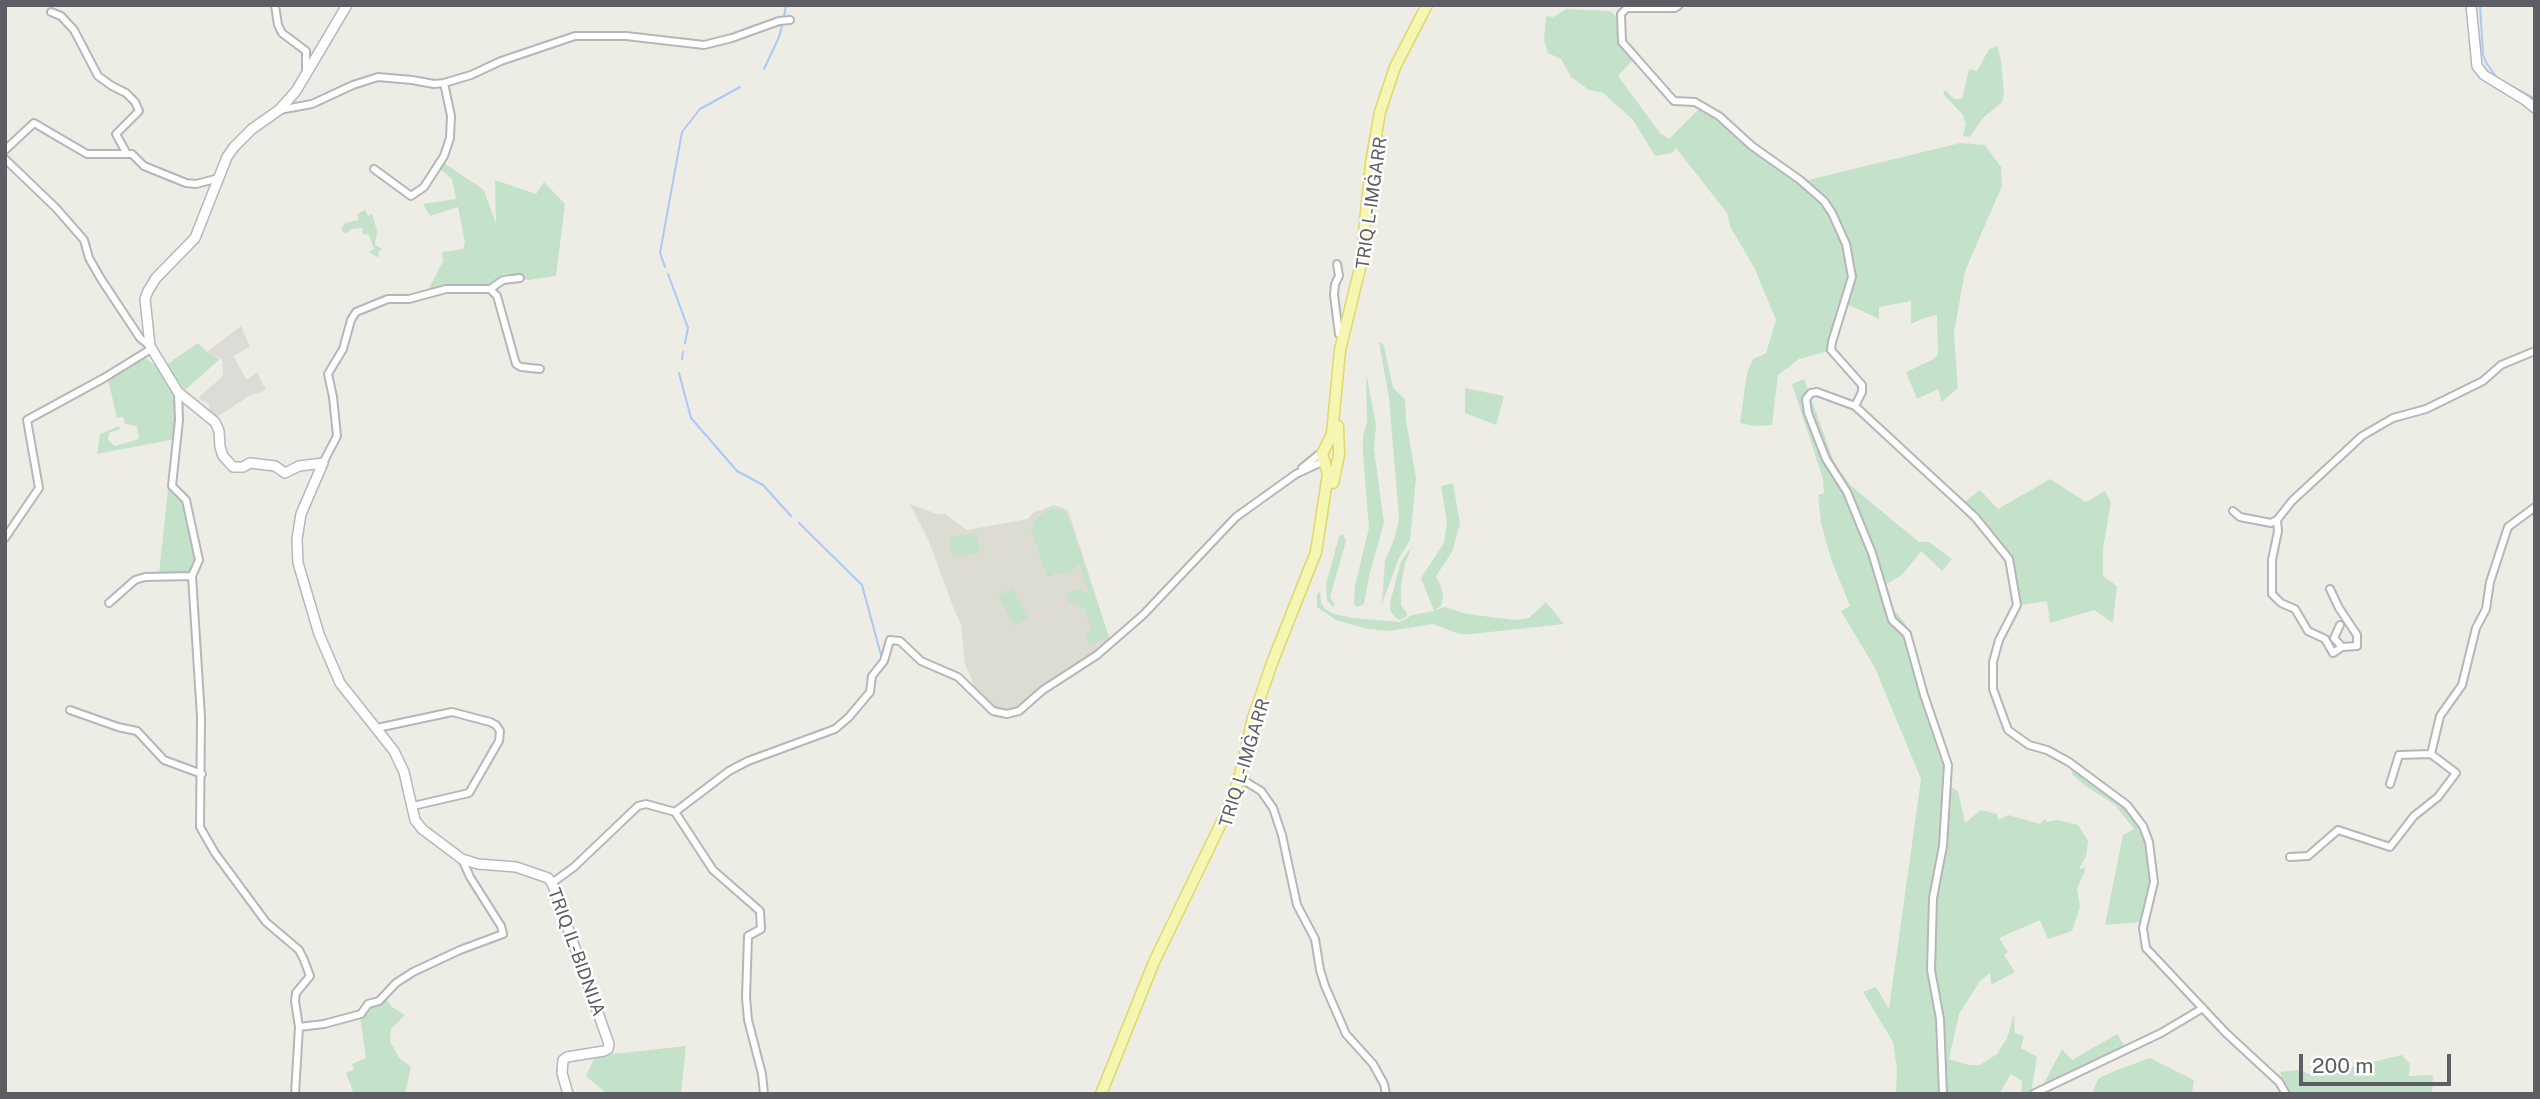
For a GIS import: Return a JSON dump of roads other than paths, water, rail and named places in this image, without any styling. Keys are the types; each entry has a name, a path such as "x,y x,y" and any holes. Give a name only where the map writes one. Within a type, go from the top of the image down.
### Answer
{"main road":[{"name":"TRIQ L-IMĠARR","path":"1101,1094 1135,1005 1210,850 1239,779 1253,718 1316,552 1328,481 1323,457 1332,434 1343,335 1360,264 1371,163 1380,112 1395,67 1429,5"},
{"name":"TRIQ L-IMĠARR","path":"1107,1094 1139,1005 1232,813 1275,665 1321,553 1337,456 1345,351 1370,239 1374,173 1384,114 1410,41 1429,5"},
{"path":"1332,446 1337,456 1323,457 1332,446"}],"street":[{"path":"275,5 282,33 306,51 305,76"},
{"path":"151,347 145,299 156,278 195,238 234,147 252,129 279,110 305,76 347,5"},
{"path":"1679,5 1675,8 1626,9 1620,16 1623,44 1674,101 1698,103 1719,116 1752,146 1800,180 1829,207 1843,236 1852,277 1831,350 1862,384 1861,394 1855,404"},
{"path":"2471,5 2477,66 2484,75 2535,108"},
{"path":"51,12 61,16 74,30 98,76 126,93 135,102 139,111 116,134 127,154"},
{"path":"279,110 312,104 378,78 444,83 575,37 626,36 704,45 779,21 790,20"},
{"path":"374,169 411,196 424,187 444,156 450,138 451,116 444,83"},
{"path":"5,150 34,123 87,154 132,154 144,166 186,183 196,184 219,178"},
{"path":"5,159 56,208 84,240 89,258 101,279 140,338 151,347 178,392 215,422 223,456 233,467 243,467 250,463 275,466 285,473 299,466 323,463 337,436 334,397 328,374 343,349 354,314 388,299 409,299 446,289 490,289 503,280 520,278"},
{"path":"1337,264 1339,276 1334,295 1339,334 1343,335"},
{"path":"490,289 497,296 516,363 521,367 540,369"},
{"path":"5,538 39,488 27,420 151,347"},
{"path":"2233,511 2240,517 2271,523 2277,520 2292,501 2362,436 2393,418 2426,409 2449,398 2483,381 2501,365 2535,351"},
{"path":"178,392 180,420 172,486 186,500 199,560 192,576 202,774 202,833 266,922 299,950 310,976 296,993 294,1006 299,1027 295,1094"},
{"path":"1944,1094 1940,1019 1931,970 1933,898 1943,846 1948,765 1907,634 1892,620 1872,553 1847,492 1826,459 1808,414 1805,399 1816,392 1855,404 1975,517 2009,559 2017,605 1999,640 1993,662 1993,689 2008,730 2029,745 2047,750 2069,762 2127,805 2143,826 2149,842 2154,882 2143,928 2146,948 2226,1033 2279,1082 2286,1094"},
{"path":"1296,474 1323,457"},
{"path":"675,812 729,771 748,761 835,729 870,692 873,676 884,661 888,641 900,641 921,661 958,677 993,711 1014,713 1066,674 1097,655 1143,615 1236,517 1323,457"},
{"name":"TRIQ IL-BIDNIJA","path":"323,463 301,514 297,539 298,563 319,634 340,683 394,751 404,772 418,825 462,859 478,864 516,867 548,878 551,883 609,1044 604,1051 563,1060 562,1073 568,1094"},
{"path":"2431,754 2440,716 2462,685 2476,628 2486,609 2490,582 2508,527 2535,506"},
{"path":"2277,520 2278,531 2272,560 2272,594 2281,603 2295,609 2308,631 2321,636 2333,653 2342,647 2357,646 2357,635 2330,589"},
{"path":"109,603 135,580 145,577 192,576"},
{"path":"2340,625 2334,638 2342,647"},
{"path":"70,710 137,731 164,760 202,774"},
{"path":"377,729 452,712 490,722 499,728 500,738 469,793 414,806"},
{"path":"2290,857 2308,856 2338,830 2390,847 2414,816 2438,797 2456,773 2431,754 2399,755 2390,784"},
{"path":"1243,780 1261,791 1271,802 1280,826 1297,905 1315,939 1325,986 1346,1034 1373,1064 1384,1084 1386,1094"},
{"path":"551,883 574,867 638,806 649,804 675,812 713,870 760,911 761,929 748,936 746,998 764,1094"},
{"path":"299,1027 324,1024 361,1014 368,1004 379,1001 396,983 413,972 503,934 462,859"},
{"path":"2033,1094 2161,1033 2203,1008"}],"waterway":[{"path":"784,17 786,5"},
{"path":"2480,5 2483,55 2487,64 2497,78 2535,99"},
{"path":"764,69 783,22"},
{"path":"665,267 660,253 682,132 700,109 740,87"},
{"path":"668,274 688,328 685,343"},
{"path":"682,359 683,352"},
{"path":"679,373 691,418 737,471 763,485 791,516"},
{"path":"799,523 862,585 881,655"}]}
